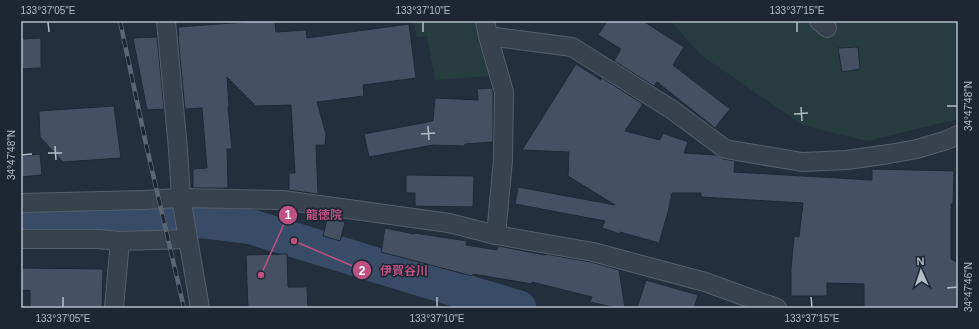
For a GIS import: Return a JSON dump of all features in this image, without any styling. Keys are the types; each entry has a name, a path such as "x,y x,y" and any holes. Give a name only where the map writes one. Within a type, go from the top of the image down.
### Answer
{"street":[{"path":"166,21 181,198 200,308"},
{"path":"496,235 503,160 504,92 486,29 572,47 671,109 725,149 802,162 847,160 917,149 958,135"},
{"path":"21,203 181,198 283,200 449,223 496,235 593,252 705,282 777,308"},
{"path":"21,240 96,239 120,241 187,237"},
{"path":"114,308 120,241"}],"green space":[{"path":"413,21 478,21 491,76 435,80 427,36 417,37"},
{"path":"670,21 958,21 958,119 867,141 804,126 701,55"}],"building":[{"path":"246,21 275,21 276,32 306,30 307,38 409,24 416,78 363,85 364,96 317,102 326,134 325,145 316,145 318,194 289,190 289,173 295,173 291,105 256,106 227,77 232,149 227,149 228,188 193,188 193,169 207,168 202,108 185,109 178,27"},
{"path":"607,21 643,21 684,47 673,65 730,109 715,128 657,82 654,86 614,61 621,49 598,35"},
{"path":"157,37 164,109 147,110 133,38"},
{"path":"41,38 41,68 21,69 21,39"},
{"path":"858,47 860,69 842,72 838,48"},
{"path":"576,64 601,80 602,78 643,104 625,131 660,140 663,133 688,142 684,153 716,155 723,159 735,161 734,172 872,180 872,169 954,171 953,204 951,204 951,259 958,263 958,308 864,308 864,284 827,283 827,296 791,296 791,269 794,236 799,237 803,203 701,197 701,193 672,193 659,243 620,232 620,234 602,228 605,221 515,204 518,187 615,205 568,176 569,152 522,150"},
{"path":"492,88 493,142 465,144 465,146 433,145 369,157 364,134 433,121 435,98 478,100 477,89"},
{"path":"114,106 121,158 63,162 40,137 39,111"},
{"path":"40,154 42,175 21,177 21,156"},
{"path":"406,175 474,176 473,207 415,206 415,193 406,193"},
{"path":"327,219 345,222 340,241 323,236"},
{"path":"385,228 414,234 467,241 466,245 497,250 498,246 591,262 619,270 625,308 617,308 590,302 592,297 532,282 532,284 473,274 472,276 381,252"},
{"path":"287,254 288,287 307,287 308,308 248,308 246,255"},
{"path":"21,268 103,269 102,308 30,308 30,290 21,291"},
{"path":"646,280 698,295 694,308 637,308"}],"waterway":[{"path":"21,220 153,218 204,221 252,227 519,308"}],"railway":[{"path":"120,21 146,144 184,308"}],"place":[{"name":"伊賀谷川","path":"294,241"},
{"name":"龍徳院","path":"261,275"}]}
